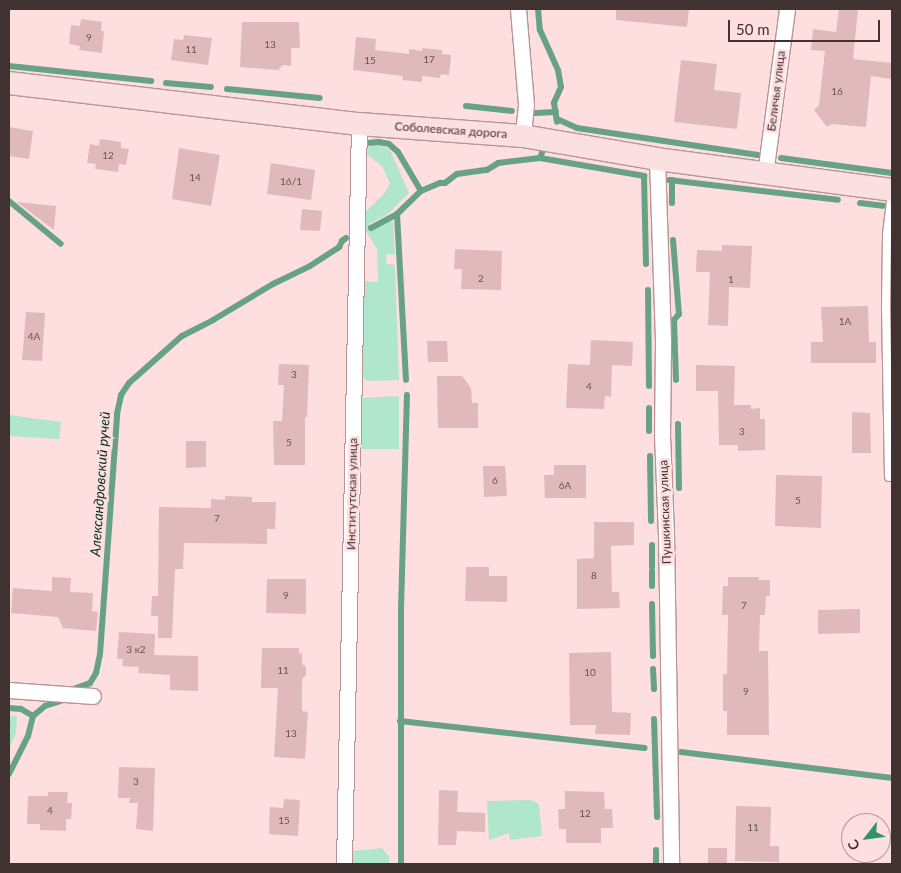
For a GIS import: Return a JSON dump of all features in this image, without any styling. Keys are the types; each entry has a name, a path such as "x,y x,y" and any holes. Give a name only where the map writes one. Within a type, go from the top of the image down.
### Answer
{"street":[{"path":"518,9 526,105 523,136"},
{"name":"Беличья улица","path":"765,174 787,9"},
{"name":"Соболевская дорога","path":"9,83 358,136 523,136 657,159 765,174 891,202"},
{"name":"Институтская улица","path":"344,864 356,353 358,136"},
{"name":"Пушкинская улица","path":"657,159 663,343 662,435 666,552 671,864"},
{"path":"9,690 94,696"}],"lane":[{"path":"889,477 886,308 892,194"}],"green space":[{"path":"375,144 382,145 390,150 409,193 388,214 369,224 373,231 387,218 393,221 395,255 387,254 386,264 395,265 399,380 367,381 360,374 364,281 378,282 377,249 364,228 365,212 384,194 390,183 382,166 366,154 369,147"},
{"path":"399,396 399,449 359,449 359,398"},
{"path":"9,415 61,422 59,439 9,436"},
{"path":"9,716 17,716 16,733 9,749"},
{"path":"531,800 539,804 542,836 510,840 509,833 489,840 487,801"},
{"path":"382,848 389,857 389,864 350,864 349,855 353,851"}],"building":[{"path":"616,9 689,9 687,27 616,20"},
{"path":"839,9 858,9 853,59 892,63 892,79 871,76 866,127 831,124 827,127 814,110 819,105 825,51 811,50 813,29 836,32"},
{"path":"81,19 102,22 101,31 104,31 102,53 79,50 80,46 69,44 71,25 80,26"},
{"path":"242,22 299,22 300,48 291,48 291,66 283,65 278,70 240,67"},
{"path":"184,35 212,38 208,65 171,60 174,39 183,40"},
{"path":"356,37 376,39 375,50 409,54 409,49 422,51 422,48 442,50 442,54 451,55 449,75 441,74 440,78 422,76 422,82 402,80 403,76 353,70"},
{"path":"681,60 717,64 714,90 741,93 737,129 674,122"},
{"path":"9,127 33,131 29,159 9,156"},
{"path":"100,139 121,142 121,148 129,149 126,165 119,164 118,172 95,169 96,164 87,163 90,144 99,146"},
{"path":"179,148 220,155 211,206 172,199"},
{"path":"271,163 315,170 311,200 267,194"},
{"path":"17,202 56,206 54,230"},
{"path":"302,209 322,211 320,231 300,230"},
{"path":"722,245 752,246 750,288 729,287 728,326 708,325 710,272 696,272 697,250 722,251"},
{"path":"455,249 502,251 501,290 461,289 462,269 454,269"},
{"path":"868,306 869,342 876,342 876,363 811,363 811,342 823,342 821,307"},
{"path":"26,312 45,313 42,361 22,360"},
{"path":"591,340 633,342 632,366 612,365 611,397 605,396 604,409 566,408 568,364 590,365"},
{"path":"427,341 447,341 448,362 428,362"},
{"path":"279,364 309,365 307,417 305,417 305,465 274,465 273,421 282,421 284,385 278,385"},
{"path":"696,365 735,366 734,405 751,405 751,409 760,408 760,419 765,419 765,450 738,451 738,445 719,445 718,391 696,391"},
{"path":"437,376 462,376 471,388 472,403 478,403 478,428 438,428"},
{"path":"852,412 870,413 871,453 852,453"},
{"path":"186,441 206,441 206,467 186,468"},
{"path":"554,465 586,465 586,498 545,498 544,475 554,475"},
{"path":"483,466 505,466 507,496 484,497"},
{"path":"776,475 822,476 821,528 775,526"},
{"path":"225,496 252,497 252,502 276,502 275,529 267,529 267,544 184,543 183,569 175,569 172,638 158,638 158,616 151,616 152,596 158,596 159,507 211,508 211,499 225,500"},
{"path":"594,522 634,522 634,545 611,546 612,592 619,592 620,608 577,609 577,559 594,558"},
{"path":"466,567 489,567 489,576 507,576 507,602 465,601"},
{"path":"52,577 71,578 70,592 93,593 92,611 98,612 96,631 63,628 58,617 11,613 13,588 52,591"},
{"path":"728,577 759,577 759,580 770,580 770,596 766,596 765,615 760,615 759,651 768,651 769,735 727,735 727,711 723,711 723,674 727,674 728,615 722,615 723,586 728,586"},
{"path":"267,579 306,579 306,614 266,613"},
{"path":"860,609 860,633 818,634 818,610"},
{"path":"119,632 155,634 154,655 198,656 198,691 170,690 170,675 138,673 139,667 122,666 123,659 117,659"},
{"path":"262,648 299,648 299,654 302,653 302,664 306,667 306,675 302,679 302,711 308,712 305,759 274,757 278,688 261,688"},
{"path":"611,652 612,712 631,713 630,735 595,734 596,725 570,725 569,653"},
{"path":"119,767 155,768 153,831 136,829 138,803 129,803 130,798 118,798"},
{"path":"439,790 458,791 457,812 485,813 485,832 457,831 456,845 438,845"},
{"path":"565,791 604,792 605,809 612,809 613,828 601,828 601,843 566,843 566,829 559,829 558,809 565,809"},
{"path":"48,792 68,792 67,803 72,803 71,819 66,819 66,831 40,830 40,824 27,824 28,796 48,796"},
{"path":"284,799 300,800 298,836 269,834 270,807 283,808"},
{"path":"736,806 771,807 770,846 779,846 779,862 735,861"},
{"path":"708,848 727,848 727,864 708,864"}],"waterway":[{"name":"Александровский ручей","path":"538,9 540,30 558,70 561,87 554,103 557,122"},
{"path":"9,66 151,81"},
{"path":"166,83 211,87"},
{"path":"227,89 320,98"},
{"path":"466,106 512,111"},
{"path":"535,113 556,112"},
{"path":"557,119 577,128 758,155"},
{"path":"367,143 379,142 389,144 398,152 421,191"},
{"name":"Александровский ручей","path":"371,228 397,214 421,191 440,183 445,183 457,174 487,170 498,163 540,158 543,150"},
{"path":"540,158 644,176 646,264"},
{"path":"781,158 892,173"},
{"path":"669,180 838,200"},
{"path":"672,180 672,203"},
{"path":"9,201 61,244"},
{"path":"860,203 883,206"},
{"path":"397,214 406,380"},
{"name":"Александровский ручей","path":"73,689 90,683 96,673 100,654 117,414 121,395 129,383 182,336 273,284 310,266 339,247 346,238"},
{"path":"673,240 679,314 674,320 676,380"},
{"path":"648,290 649,386"},
{"path":"401,864 401,609 407,395"},
{"path":"649,408 649,431"},
{"path":"678,424 679,488"},
{"path":"650,456 651,521"},
{"path":"652,545 652,567"},
{"path":"652,571 652,586"},
{"path":"652,604 653,656"},
{"path":"653,669 654,689"},
{"name":"Александровский ручей","path":"9,774 28,736 33,716 45,706 63,700"},
{"path":"9,708 21,709 33,716"},
{"path":"654,719 657,817"},
{"path":"400,721 645,748"},
{"path":"681,752 892,778"},
{"path":"656,850 656,864"}]}
